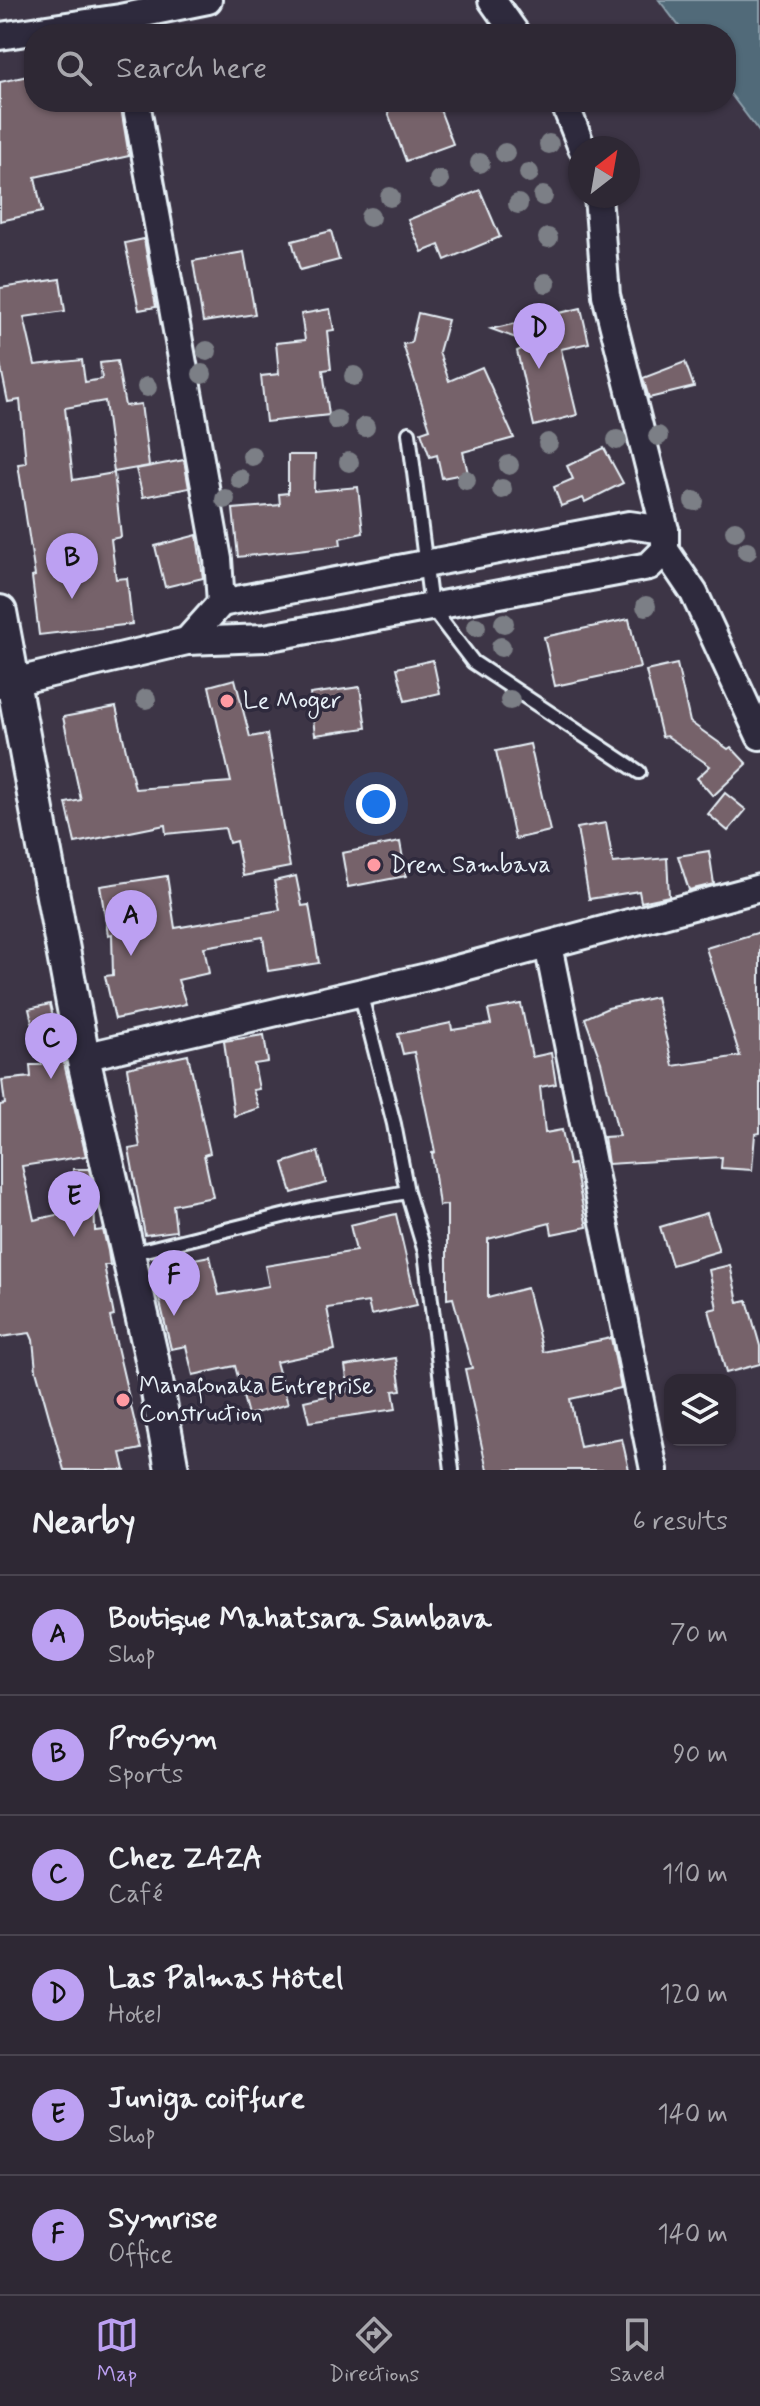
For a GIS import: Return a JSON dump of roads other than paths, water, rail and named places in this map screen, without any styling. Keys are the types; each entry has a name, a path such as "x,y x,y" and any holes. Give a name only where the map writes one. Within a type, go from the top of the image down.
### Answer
{"street":[{"path":"129,24 208,0"},
{"path":"492,0 509,24"},
{"path":"0,36 24,34"},
{"path":"138,112 218,559 221,603"},
{"path":"568,112 577,136"},
{"path":"599,208 606,295 665,540 694,593 760,736"},
{"path":"187,641 221,603 629,525 665,540"},
{"path":"6,684 187,641 265,638 649,566 665,540"},
{"path":"0,612 6,684 172,1470"},
{"path":"83,1057 360,992 760,888"},
{"path":"548,945 634,1385 654,1470"}],"lane":[{"path":"409,433 431,607 473,662 639,772"},
{"path":"360,992 394,1124 407,1192 425,1252 452,1470"},
{"path":"128,1255 311,1209 407,1192"}],"water":[{"path":"659,0 760,0 760,133 736,101 736,24 677,24"}],"place":[{"name":"Las Palmas Hôtel","path":"539,369"},
{"name":"ProGym","path":"72,599"},
{"name":"Le Moger","path":"227,701"},
{"name":"Dren Sambava","path":"374,865"},
{"name":"Boutique Mahatsara Sambava","path":"131,956"},
{"name":"Chez ZAZA","path":"51,1079"},
{"name":"Juniga coiffure","path":"74,1237"},
{"name":"Symrise","path":"174,1316"},
{"name":"Manafonaka Entreprise Construction","path":"123,1400"}]}
